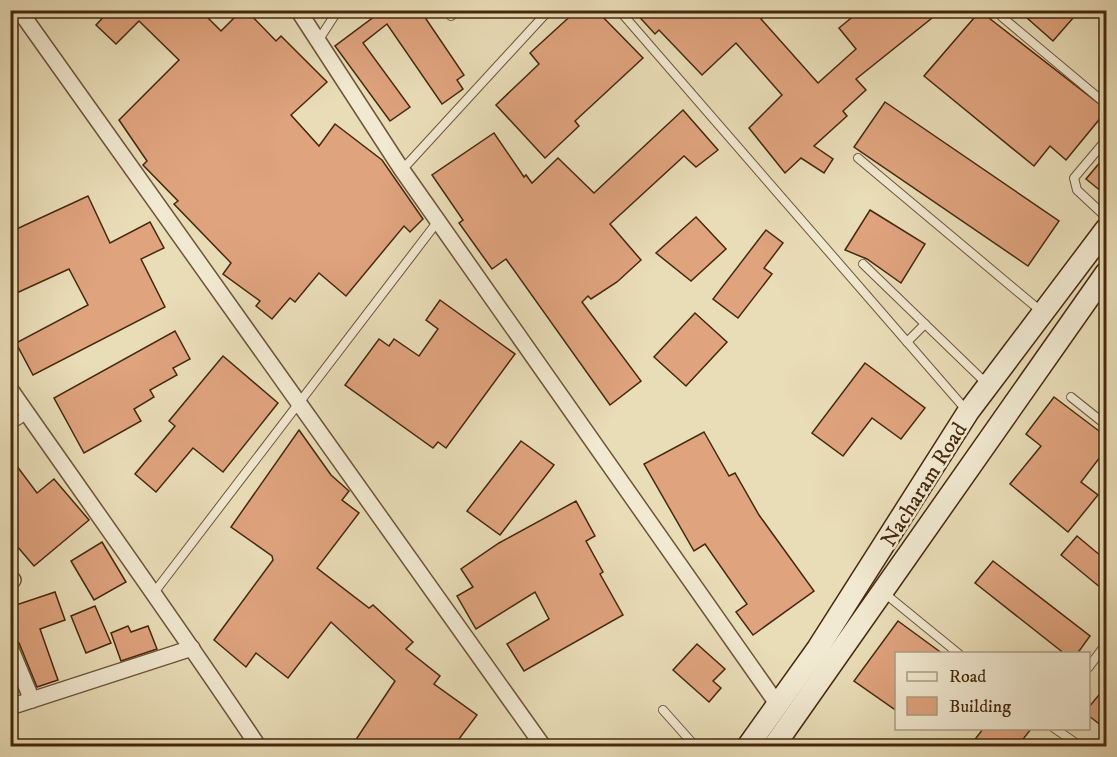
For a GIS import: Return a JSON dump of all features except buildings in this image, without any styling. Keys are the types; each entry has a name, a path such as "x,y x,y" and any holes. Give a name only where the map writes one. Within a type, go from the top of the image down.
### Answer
{"main road":[{"name":"Nacharam Road","path":"748,747 865,576 968,412 1107,229"},
{"name":"Nacharam Road","path":"774,747 1107,273"}],"street":[{"path":"19,10 543,747"},
{"path":"297,10 402,170 778,705"},
{"path":"10,389 152,595 192,648 258,747"},
{"path":"10,647 32,700"},
{"path":"10,706 192,648"}],"lane":[{"path":"318,41 338,10"},
{"path":"452,16 459,10"},
{"path":"402,170 549,10"},
{"path":"619,10 968,412"},
{"path":"1002,17 1107,104"},
{"path":"1107,140 1074,178 1074,185 1107,217"},
{"path":"858,158 1043,313"},
{"path":"152,595 438,221"},
{"path":"863,264 988,386"},
{"path":"907,342 925,324"},
{"path":"1071,397 1107,425"},
{"path":"10,426 28,414"},
{"path":"882,592 957,652"},
{"path":"1090,667 1107,644"},
{"path":"663,710 695,747"},
{"path":"1055,730 1080,747"}]}
